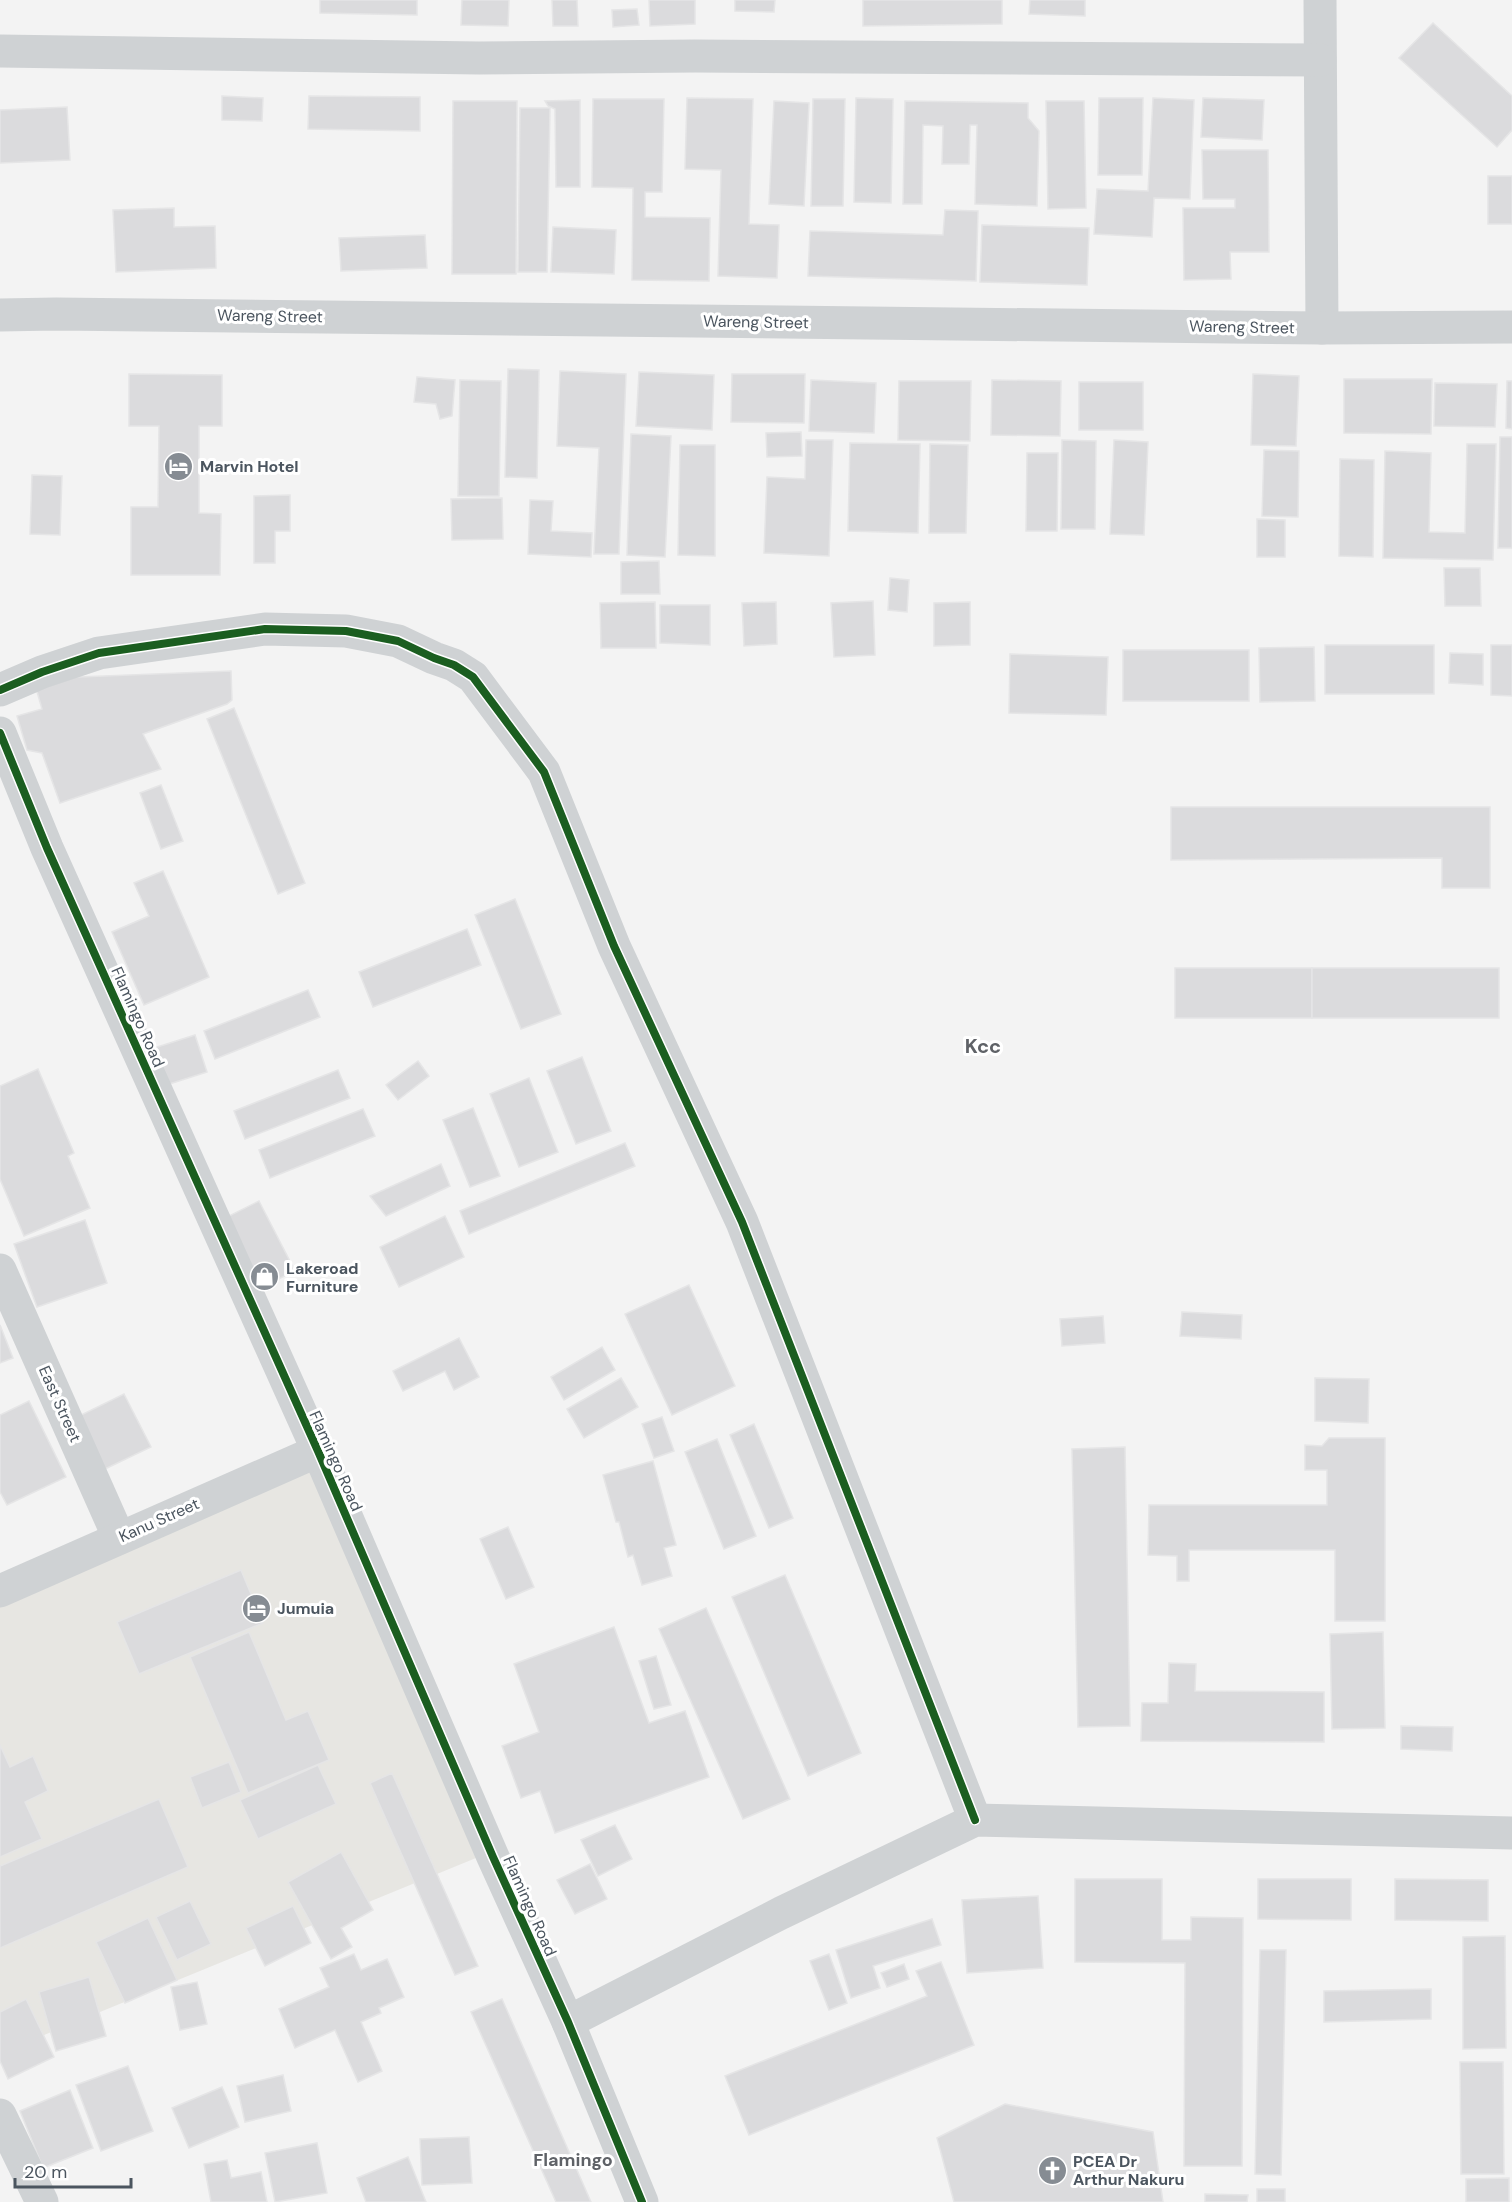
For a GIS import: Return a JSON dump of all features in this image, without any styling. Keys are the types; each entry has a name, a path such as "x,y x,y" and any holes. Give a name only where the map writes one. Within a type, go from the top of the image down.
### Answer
{"street":[{"path":"1320,0 1322,328"},
{"path":"0,51 479,57 707,56 1320,60"},
{"name":"Wareng Street","path":"0,315 1322,328 1512,327"},
{"path":"0,690 42,672 99,653 265,629 346,631 398,641 454,665 473,677 544,772 614,946 742,1221 975,1820"},
{"name":"Flamingo Road","path":"0,733 47,848 318,1451 488,1846 568,2022 642,2202"},
{"name":"East Street","path":"0,1270 119,1538"},
{"name":"Kanu Street","path":"0,1591 318,1451"},
{"path":"568,2022 781,1913 975,1820 1512,1833"},
{"path":"0,2115 42,2202"}],"shaded area":[{"path":"317,1457 493,1851 0,2053 0,1595"}],"building":[{"path":"320,0 417,0 417,15 320,13"},
{"path":"462,0 509,0 508,26 461,25"},
{"path":"552,0 577,0 578,26 553,26"},
{"path":"649,0 695,0 695,24 650,26"},
{"path":"735,0 775,0 774,12 735,11"},
{"path":"863,0 1002,0 1002,24 863,26"},
{"path":"1030,0 1085,0 1085,16 1029,14"},
{"path":"637,9 639,25 613,27 612,10"},
{"path":"1433,23 1512,96 1512,130 1497,147 1399,58"},
{"path":"222,96 263,98 262,121 222,120"},
{"path":"309,96 420,97 420,131 308,129"},
{"path":"687,98 753,99 749,224 779,225 777,278 718,276 721,170 685,169"},
{"path":"856,98 893,99 891,203 854,202"},
{"path":"1099,98 1143,98 1142,175 1098,175"},
{"path":"1153,98 1194,100 1190,199 1154,198 1152,237 1094,234 1097,189 1148,191"},
{"path":"1203,98 1264,100 1262,140 1201,137"},
{"path":"593,99 664,99 662,192 645,192 645,217 710,218 709,281 632,280 633,188 592,187"},
{"path":"813,99 845,99 843,206 811,206"},
{"path":"580,100 580,187 556,187 555,109 548,106 545,101"},
{"path":"453,101 517,101 516,274 452,274"},
{"path":"774,101 809,103 804,206 769,204"},
{"path":"905,101 1028,103 1028,118 1039,131 1037,206 975,204 977,125 970,125 969,164 942,164 943,126 923,125 922,204 903,204"},
{"path":"1046,101 1084,101 1086,208 1048,209"},
{"path":"67,107 70,160 0,163 0,110"},
{"path":"520,108 550,108 547,272 518,272"},
{"path":"1202,150 1268,150 1269,252 1230,252 1231,279 1184,280 1183,208 1235,208 1235,199 1203,199"},
{"path":"1488,176 1512,176 1512,224 1488,224"},
{"path":"174,208 174,227 215,226 216,268 116,272 113,210"},
{"path":"945,210 978,211 976,281 808,276 810,231 943,235"},
{"path":"982,225 1089,228 1087,285 980,282"},
{"path":"553,227 616,230 614,274 551,272"},
{"path":"425,235 427,268 341,271 339,238"},
{"path":"508,369 539,370 537,478 505,477"},
{"path":"560,371 626,374 619,554 594,554 599,448 557,446"},
{"path":"639,372 714,375 712,430 636,426"},
{"name":"Marvin Hotel","path":"129,374 222,375 222,426 199,426 199,513 221,514 220,575 131,575 131,507 158,507 159,426 129,426"},
{"path":"732,374 805,374 804,423 731,422"},
{"path":"1253,374 1299,376 1296,446 1251,445"},
{"path":"417,377 455,380 452,416 440,419 436,404 414,402"},
{"path":"1344,379 1432,379 1431,434 1344,433"},
{"path":"460,380 501,381 499,496 458,496"},
{"path":"811,380 876,383 874,433 809,431"},
{"path":"992,380 1061,381 1060,436 991,435"},
{"path":"899,381 971,381 970,441 898,440"},
{"path":"1507,381 1512,381 1512,429 1506,428"},
{"path":"1079,382 1143,382 1143,430 1079,430"},
{"path":"1435,383 1497,384 1495,427 1434,426"},
{"path":"801,432 802,456 767,457 766,433"},
{"path":"631,434 671,436 665,557 627,555"},
{"path":"1500,437 1512,437 1512,548 1498,548"},
{"path":"806,440 833,440 829,556 764,553 767,477 805,479"},
{"path":"1062,440 1096,441 1095,529 1061,529"},
{"path":"1114,440 1148,442 1144,535 1110,534"},
{"path":"850,443 920,444 918,533 848,531"},
{"path":"930,444 968,445 966,533 929,533"},
{"path":"1467,444 1496,444 1493,560 1383,558 1385,451 1431,453 1429,532 1465,533"},
{"path":"680,445 715,445 715,556 678,555"},
{"path":"1264,450 1299,451 1298,517 1262,516"},
{"path":"1027,453 1058,453 1057,531 1026,531"},
{"path":"1340,459 1374,460 1373,557 1339,556"},
{"path":"32,475 62,476 60,535 30,534"},
{"path":"290,495 290,531 275,531 275,563 254,563 254,496"},
{"path":"502,498 503,539 452,540 451,499"},
{"path":"530,500 553,501 551,531 592,533 591,557 528,554"},
{"path":"1257,519 1285,520 1285,557 1257,557"},
{"path":"659,561 660,594 621,594 621,562"},
{"path":"1444,568 1480,568 1481,606 1445,606"},
{"path":"890,578 909,580 907,612 888,610"},
{"path":"873,601 875,655 834,657 831,603"},
{"path":"655,602 656,648 601,648 600,603"},
{"path":"776,602 777,644 744,646 742,603"},
{"path":"970,602 970,645 934,646 934,603"},
{"path":"660,605 710,605 710,645 660,643"},
{"path":"1325,645 1434,645 1434,694 1325,694"},
{"path":"1491,645 1512,645 1512,696 1491,695"},
{"path":"1314,647 1315,701 1260,702 1259,648"},
{"path":"1123,650 1249,650 1249,701 1123,701"},
{"path":"1450,653 1483,654 1483,685 1449,683"},
{"path":"1010,654 1108,657 1106,715 1009,713"},
{"path":"231,671 232,700 227,704 143,734 161,769 60,803 42,753 27,750 17,716 42,709 36,688 53,678"},
{"path":"234,708 305,883 278,894 207,719"},
{"path":"161,785 183,841 161,849 140,793"},
{"path":"1171,807 1490,807 1490,888 1442,888 1442,858 1171,860"},
{"path":"163,871 209,977 144,1005 112,932 149,916 134,883"},
{"path":"515,899 561,1014 521,1029 475,915"},
{"path":"467,929 481,965 373,1007 359,972"},
{"path":"1175,968 1312,968 1312,1018 1175,1018"},
{"path":"1312,968 1499,968 1499,1018 1312,1018"},
{"path":"308,990 320,1017 215,1059 204,1031"},
{"path":"195,1035 207,1072 163,1086 151,1049"},
{"path":"582,1057 611,1131 576,1144 547,1071"},
{"path":"418,1061 429,1076 398,1100 386,1085"},
{"path":"38,1069 74,1153 68,1156 90,1208 24,1236 0,1179 0,1086"},
{"path":"338,1070 350,1098 245,1139 234,1111"},
{"path":"529,1078 558,1152 519,1167 490,1094"},
{"path":"473,1108 500,1176 470,1187 443,1120"},
{"path":"363,1109 375,1136 270,1178 259,1150"},
{"path":"625,1143 635,1166 469,1234 460,1211"},
{"path":"441,1164 450,1186 386,1216 370,1196"},
{"path":"259,1201 295,1271 252,1292 217,1222"},
{"path":"445,1216 464,1257 399,1287 380,1247"},
{"path":"85,1220 107,1283 37,1307 14,1244"},
{"path":"689,1285 735,1386 672,1415 625,1314"},
{"path":"1182,1312 1242,1315 1241,1339 1180,1336"},
{"path":"1103,1316 1105,1343 1062,1346 1060,1319"},
{"path":"0,1325 13,1358 0,1363"},
{"path":"459,1338 479,1377 454,1390 445,1371 403,1391 393,1371"},
{"path":"602,1347 615,1370 564,1400 551,1377"},
{"path":"621,1378 638,1407 584,1438 567,1409"},
{"path":"1315,1378 1369,1379 1368,1423 1315,1421"},
{"path":"124,1394 151,1447 105,1469 79,1416"},
{"path":"29,1401 66,1477 7,1505 0,1492 0,1415"},
{"path":"662,1417 674,1451 654,1458 642,1424"},
{"path":"754,1424 793,1518 769,1528 730,1435"},
{"path":"1329,1438 1385,1438 1385,1621 1335,1621 1335,1550 1189,1550 1189,1581 1177,1581 1177,1556 1148,1555 1149,1505 1327,1505 1327,1470 1305,1470 1305,1445 1322,1446"},
{"path":"717,1439 756,1536 724,1549 685,1452"},
{"path":"1125,1447 1130,1726 1078,1727 1072,1449"},
{"path":"653,1461 676,1545 664,1548 672,1576 642,1585 633,1555 628,1557 603,1475"},
{"path":"508,1527 534,1587 506,1599 480,1539"},
{"path":"241,1570 263,1623 139,1674 117,1622"},
{"path":"785,1575 861,1753 808,1776 732,1597"},
{"path":"706,1608 790,1799 743,1819 659,1629"},
{"path":"614,1627 649,1723 685,1711 709,1777 555,1833 540,1791 521,1798 502,1746 539,1732 514,1664"},
{"path":"249,1632 286,1720 308,1711 329,1760 248,1793 190,1657"},
{"path":"1383,1632 1385,1728 1332,1729 1330,1634"},
{"path":"656,1656 671,1705 654,1709 639,1661"},
{"path":"1169,1663 1196,1664 1195,1691 1324,1692 1324,1742 1141,1741 1142,1703 1168,1703"},
{"path":"1401,1726 1453,1727 1452,1751 1401,1749"},
{"path":"0,1745 10,1767 33,1756 48,1791 25,1802 42,1839 0,1857"},
{"path":"229,1762 241,1792 202,1808 190,1777"},
{"path":"318,1765 336,1804 258,1839 240,1800"},
{"path":"392,1773 478,1966 455,1975 370,1783"},
{"path":"159,1799 188,1867 0,1948 0,1866"},
{"path":"615,1825 632,1859 598,1876 581,1840"},
{"path":"341,1852 373,1910 341,1928 352,1947 331,1959 288,1882"},
{"path":"590,1864 607,1899 575,1914 557,1880"},
{"path":"1075,1879 1162,1879 1162,1940 1191,1940 1191,1917 1243,1918 1242,2166 1184,2166 1185,1963 1075,1962"},
{"path":"1258,1879 1351,1879 1351,1920 1258,1919"},
{"path":"1395,1879 1488,1880 1488,1921 1395,1920"},
{"path":"1038,1896 1043,1968 967,1973 962,1900"},
{"path":"190,1901 211,1944 177,1960 156,1917"},
{"path":"293,1906 311,1943 265,1966 246,1928"},
{"path":"148,1918 177,1980 125,2003 96,1942"},
{"path":"932,1919 941,1945 873,1966 880,1988 851,1998 836,1950"},
{"path":"1505,1936 1506,2048 1463,2049 1463,1937"},
{"path":"1260,1950 1286,1950 1281,2175 1255,2174"},
{"path":"354,1954 361,1970 387,1959 404,1997 379,2008 381,2013 361,2022 382,2071 358,2082 335,2030 295,2048 279,2009 329,1987 320,1968"},
{"path":"829,1954 847,2003 829,2010 810,1961"},
{"path":"941,1962 974,2045 749,2135 725,2076 927,1996 916,1971"},
{"path":"904,1964 909,1979 887,1987 881,1973"},
{"path":"89,1977 106,2036 56,2051 39,1992"},
{"path":"197,1982 207,2024 180,2030 171,1987"},
{"path":"1431,1989 1431,2019 1324,2022 1324,1991"},
{"path":"26,1999 54,2057 8,2079 0,2061 0,2012"},
{"path":"502,1999 591,2202 556,2202 471,2012"},
{"path":"1460,2062 1503,2062 1504,2174 1461,2174"},
{"path":"128,2066 153,2131 101,2151 76,2085"},
{"path":"283,2075 291,2111 245,2122 237,2086"},
{"path":"222,2087 239,2127 189,2148 172,2108"},
{"path":"70,2090 93,2148 43,2168 20,2111"},
{"name":"PCEA Dr Arthur Nakuru","path":"1005,2104 1153,2132 1163,2202 954,2202 937,2138"},
{"path":"469,2137 472,2183 422,2185 420,2139"},
{"path":"317,2143 327,2193 275,2202 265,2153"},
{"path":"408,2157 426,2202 366,2202 357,2178"},
{"path":"227,2160 231,2178 261,2172 267,2202 211,2202 204,2164"},
{"path":"1509,2178 1509,2202 1466,2202 1466,2179"},
{"path":"1257,2189 1285,2189 1285,2202 1257,2202"},
{"path":"1205,2194 1248,2195 1247,2202 1205,2202"}],"cycle path":[{"path":"0,690 42,672 99,653 265,629 346,631 398,641 454,665 473,677 544,772 614,946 742,1222 975,1820"},
{"path":"0,733 47,848 318,1451 493,1857 568,2022 642,2202"}],"place":[{"name":"Marvin Hotel","path":"179,466"},
{"name":"Lakeroad Furniture","path":"265,1277"},
{"name":"Jumuia","path":"256,1608"},
{"name":"PCEA Dr Arthur Nakuru","path":"1052,2170"}],"district":[{"name":"Kcc","path":"983,1046"},
{"name":"Flamingo","path":"573,2160"}]}
